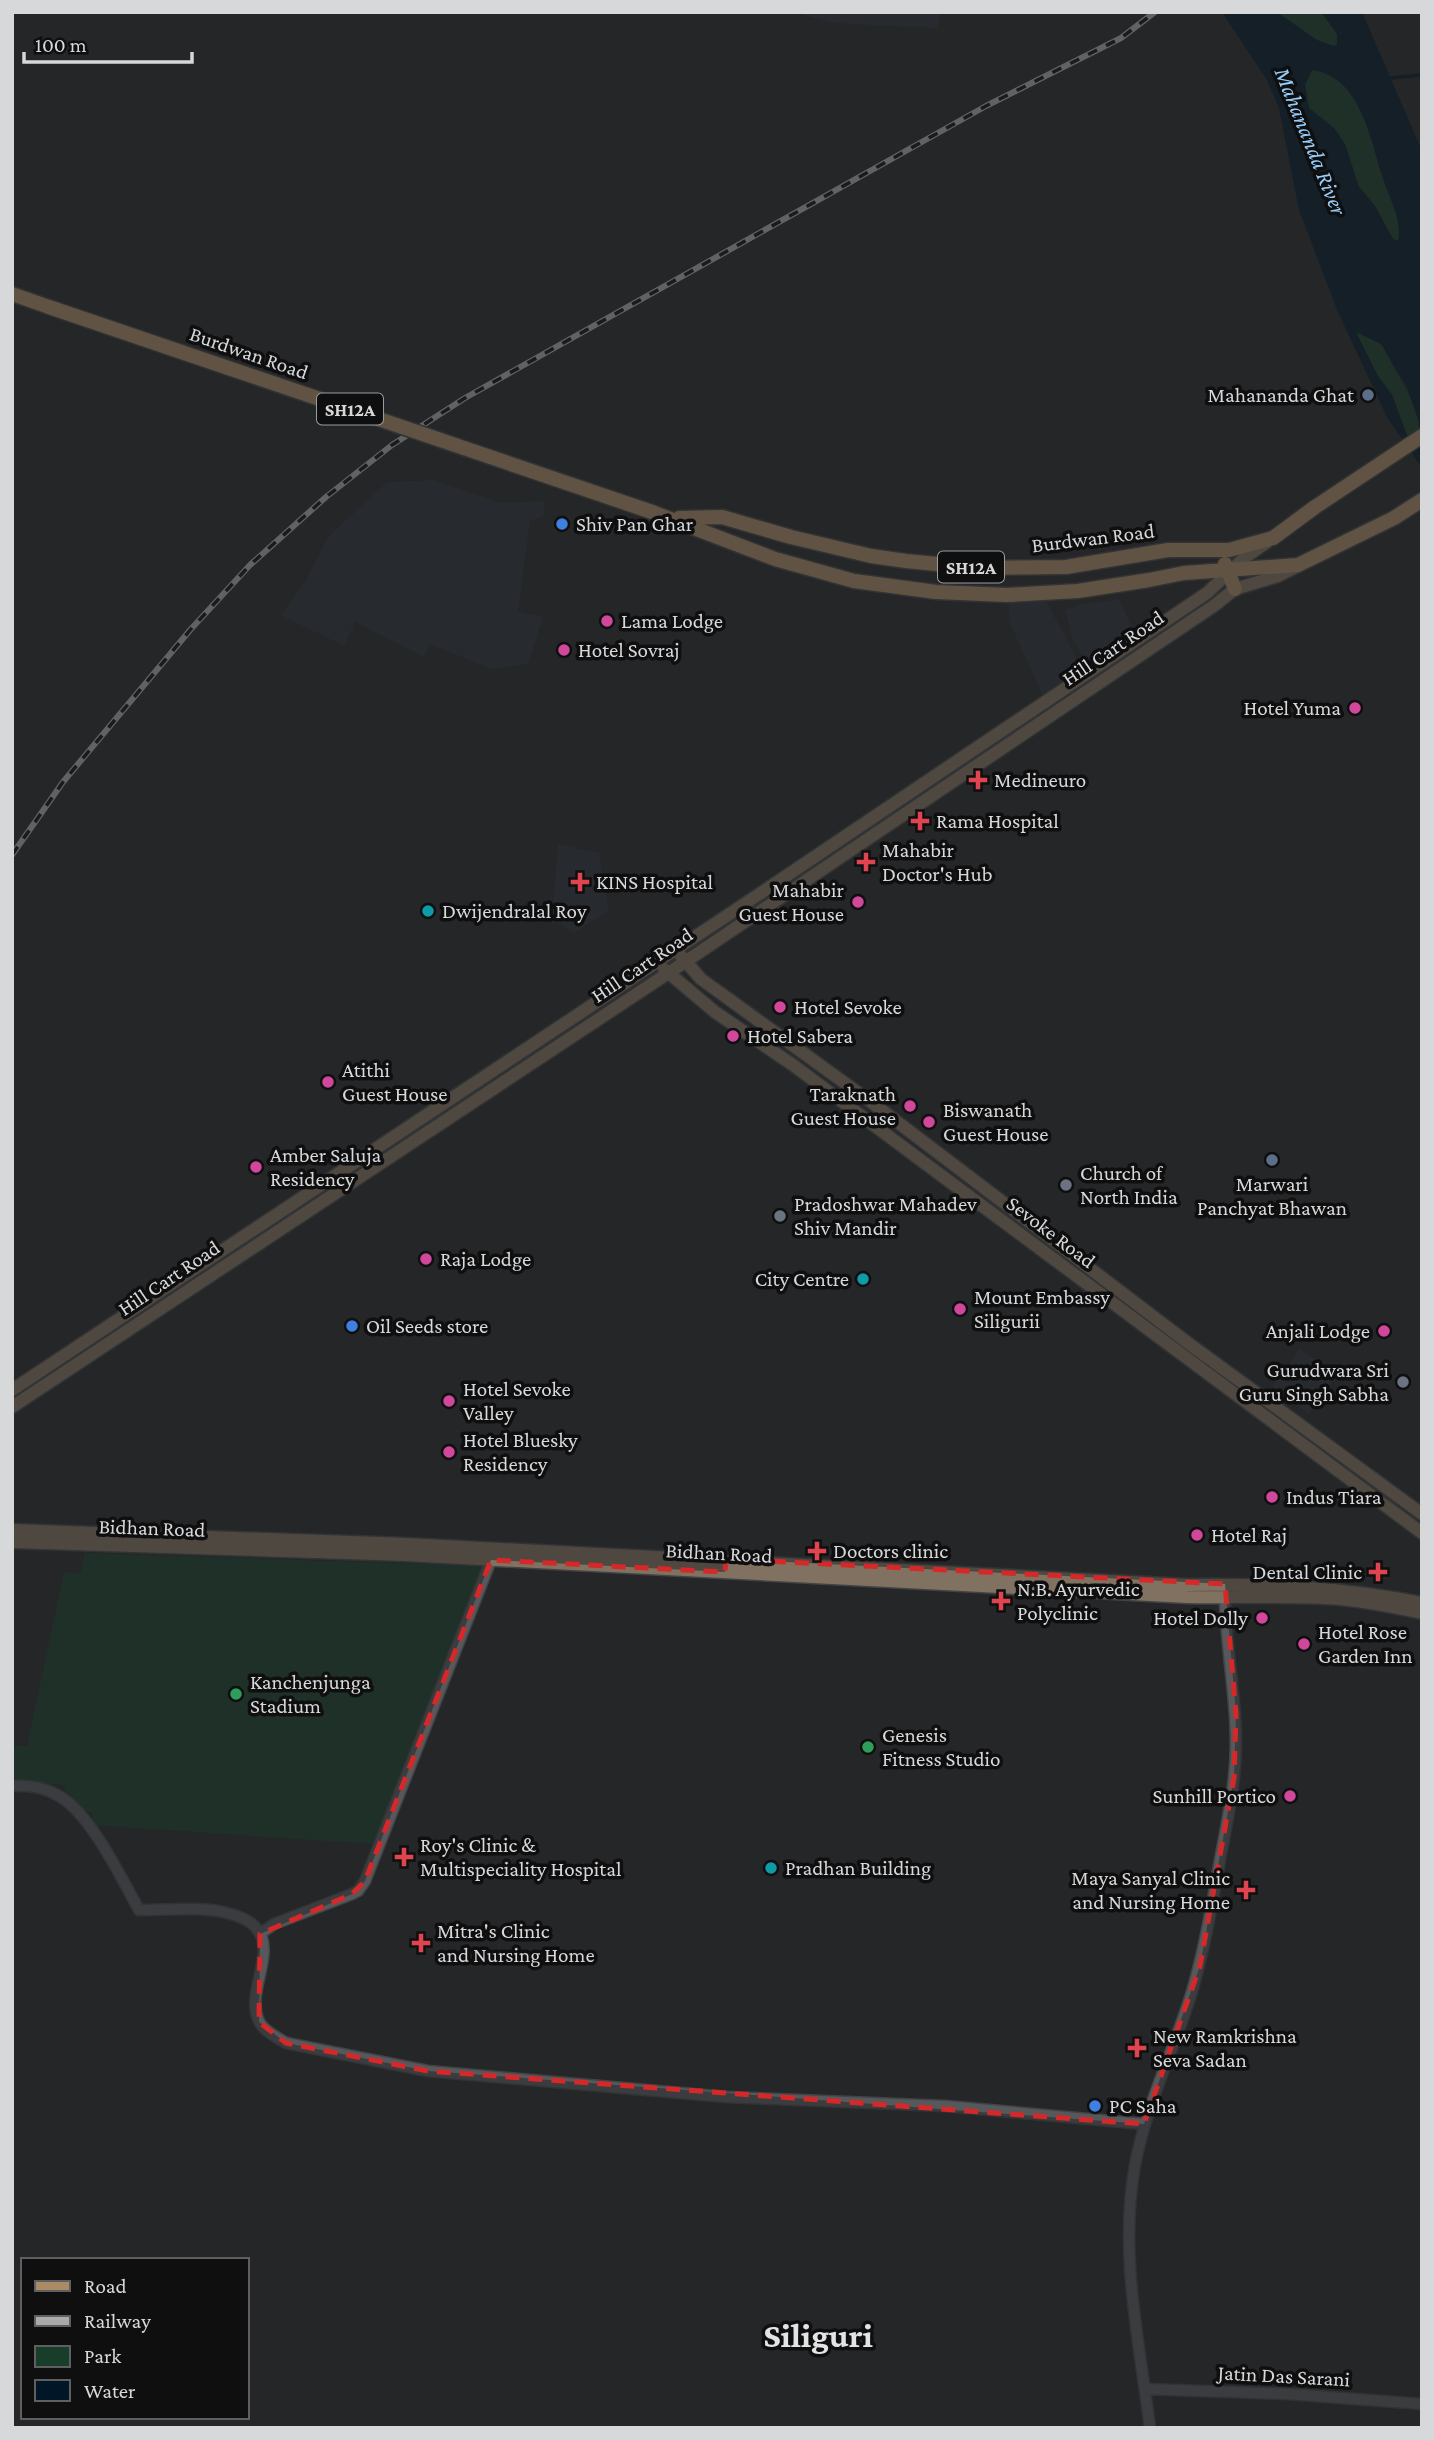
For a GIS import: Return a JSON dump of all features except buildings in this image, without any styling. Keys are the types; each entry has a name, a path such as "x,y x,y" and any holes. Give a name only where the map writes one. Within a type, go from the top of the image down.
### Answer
{"main road":[{"name":"Burdwan Road","path":"12,294 671,518 775,559 854,581 936,592 1007,595 1114,586 1184,573 1229,571"},
{"name":"Hill Cart Road","path":"12,1390 677,950 1207,593 1229,571 1273,538 1422,436"},
{"name":"Hill Cart Road","path":"12,1407 685,962 1235,589 1278,576 1394,518 1422,500"},
{"name":"Burdwan Road","path":"671,518 722,517 871,555 918,563 978,568 1079,565 1168,550 1215,552 1245,547 1273,538"},
{"path":"1215,552 1229,571 1235,589"},
{"name":"Hill Cart Road","path":"1229,571 1298,565"},
{"name":"Sevoke Road","path":"677,950 701,979 848,1085 1188,1343 1422,1514"},
{"name":"Sevoke Road","path":"659,961 667,974 715,1012 793,1065 1422,1533"},
{"path":"839,1100 848,1085"},
{"path":"1001,1219 1009,1208"},
{"path":"1290,1434 1298,1423"},
{"path":"1310,1449 1318,1437"},
{"name":"Bidhan Road","path":"12,1530 187,1543"},
{"name":"Bidhan Road","path":"12,1542 322,1547 725,1566 933,1570 1188,1585 1271,1596 1338,1599 1422,1613"},
{"name":"Bidhan Road","path":"725,1566 932,1585 1225,1591 1339,1589 1422,1603"},
{"path":"932,1585 933,1570"}],"street":[{"path":"260,1934 274,1924 358,1891 365,1881 494,1555"},
{"path":"1150,2428 1130,2287 1130,2213 1135,2167 1144,2124 1200,1966 1234,1778 1236,1714 1225,1591"},
{"path":"12,1786 27,1785 62,1797 98,1837 139,1910 223,1912 252,1924 260,1934 264,1954 256,1993 259,2022 286,2043 428,2071 479,2076 726,2097 945,2106 1144,2124"},
{"name":"Jatin Das Sarani","path":"1145,2389 1288,2394 1422,2404"}],"highlighted area":[{"path":"726,1559 1225,1584 1236,1714 1234,1778 1200,1966 1144,2124 428,2071 286,2043 259,2022 260,1934 352,1894 365,1881 491,1560 725,1572"}],"shaded area":[{"path":"794,12 941,12 937,28 832,23"},
{"path":"431,480 500,503 545,501 543,516 530,521 518,611 543,617 528,664 493,669 429,644 424,657 355,622 344,646 281,615 305,582 328,537 387,482"},
{"path":"1044,597 1082,668 1043,696 1010,623 1008,598"},
{"path":"1119,599 1133,630 1084,660 1073,640 1065,610 1079,605"},
{"name":"KINS Hospital","path":"558,844 599,853 609,911 573,933 561,924 552,922"},
{"path":"1300,1349 1315,1360 1313,1364 1334,1379 1308,1414 1272,1386"}],"green space":[{"path":"1277,12 1321,12 1337,34 1336,46 1305,33"},
{"path":"1312,70 1329,75 1343,85 1362,113 1397,217 1398,241 1393,239 1370,198 1359,187 1345,144 1334,128 1309,108 1305,85"},
{"path":"1355,332 1375,340 1385,350 1415,409 1418,441 1410,444 1392,394 1378,376"},
{"name":"Kanchenjunga Stadium","path":"84,1553 485,1566 374,1844 92,1825 93,1812 74,1804 64,1785 12,1780 12,1746 27,1746 64,1572 81,1574"}],"water":[{"name":"Mahananda River","path":"1222,12 1277,12 1317,40 1334,46 1337,45 1337,34 1321,12 1362,12 1422,151 1422,468 1387,417 1338,312 1299,210 1279,108 1267,80","holes":["1312,70 1329,75 1342,84 1353,97 1368,130 1397,218 1398,241 1393,239 1375,206 1359,187 1345,144 1334,128 1309,108 1305,85","1356,332 1381,344 1407,388 1418,419 1418,441 1410,443 1392,395 1378,376"]}],"waterway":[{"path":"1389,78 1422,75"}],"railway":[{"path":"12,855 63,782 191,629 250,565 326,497 392,445 465,398 986,106 1121,38 1155,12"}],"place":[{"name":"Mahananda Ghat","path":"1368,395"},
{"name":"Shiv Pan Ghar","path":"562,524"},
{"name":"Lama Lodge","path":"607,621"},
{"name":"Hotel Sovraj","path":"564,650"},
{"name":"Hotel Yuma","path":"1355,708"},
{"name":"Medineuro","path":"978,780"},
{"name":"Rama Hospital","path":"920,821"},
{"name":"Mahabir Doctor's Hub","path":"866,862"},
{"name":"KINS Hospital","path":"580,882"},
{"name":"Mahabir Guest House","path":"858,902"},
{"name":"Dwijendralal Roy","path":"428,911"},
{"name":"Hotel Sevoke","path":"780,1007"},
{"name":"Hotel Sabera","path":"733,1036"},
{"name":"Atithi Guest House","path":"328,1082"},
{"name":"Taraknath Guest House","path":"910,1106"},
{"name":"Biswanath Guest House","path":"929,1122"},
{"name":"Marwari Panchyat Bhawan","path":"1272,1160"},
{"name":"Amber Saluja Residency","path":"256,1167"},
{"name":"Church of North India","path":"1066,1185"},
{"name":"Pradoshwar Mahadev Shiv Mandir","path":"780,1216"},
{"name":"Raja Lodge","path":"426,1259"},
{"name":"City Centre","path":"863,1279"},
{"name":"Mount Embassy Siligurii","path":"960,1309"},
{"name":"Oil Seeds store","path":"352,1326"},
{"name":"Anjali Lodge","path":"1384,1331"},
{"name":"Gurudwara Sri Guru Singh Sabha","path":"1403,1382"},
{"name":"Hotel Sevoke Valley","path":"449,1401"},
{"name":"Hotel Bluesky Residency","path":"449,1452"},
{"name":"Indus Tiara","path":"1272,1497"},
{"name":"Hotel Raj","path":"1197,1535"},
{"name":"Doctors clinic","path":"817,1551"},
{"name":"Dental Clinic","path":"1378,1572"},
{"name":"N.B. Ayurvedic Polyclinic","path":"1001,1601"},
{"name":"Hotel Dolly","path":"1262,1618"},
{"name":"Hotel Rose Garden Inn","path":"1304,1644"},
{"name":"Kanchenjunga Stadium","path":"236,1694"},
{"name":"Genesis Fitness Studio","path":"868,1747"},
{"name":"Sunhill Portico","path":"1290,1796"},
{"name":"Roy's Clinic & Multispeciality Hospital","path":"404,1857"},
{"name":"Pradhan Building","path":"771,1868"},
{"name":"Maya Sanyal Clinic and Nursing Home","path":"1246,1890"},
{"name":"Mitra's Clinic and Nursing Home","path":"421,1943"},
{"name":"New Ramkrishna Seva Sadan","path":"1137,2048"},
{"name":"PC Saha","path":"1095,2106"}],"district":[{"name":"Siliguri","path":"818,2335"}]}
